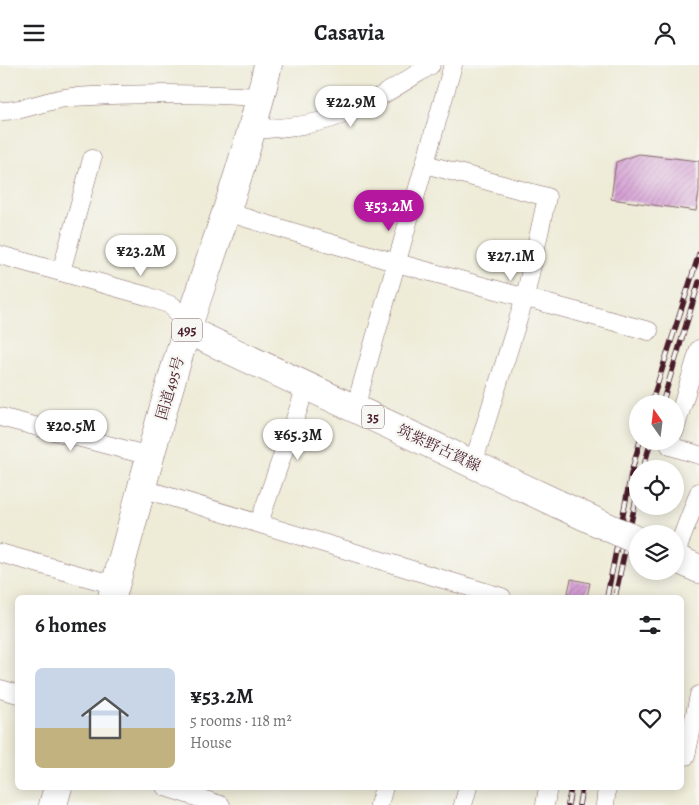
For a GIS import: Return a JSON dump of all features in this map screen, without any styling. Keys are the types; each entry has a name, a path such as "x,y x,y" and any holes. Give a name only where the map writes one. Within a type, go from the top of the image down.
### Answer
{"main road":[{"name":"国道495号","path":"114,591 141,488 187,330 226,212 261,97 268,65"},
{"name":"筑紫野古賀線","path":"187,330 629,537"},
{"path":"684,562 699,569"},
{"path":"53,805 57,790"}],"street":[{"path":"251,130 289,128 340,115 386,94 432,65"},
{"path":"355,409 453,65"},
{"path":"0,111 18,110 78,97 136,95 234,95 261,97"},
{"path":"61,272 92,159"},
{"path":"425,164 547,197 525,297 473,464"},
{"path":"226,212 397,263 649,331"},
{"path":"0,255 148,296 173,306 187,330"},
{"path":"684,399 699,349"},
{"path":"259,523 306,387"},
{"path":"0,417 150,457"},
{"path":"683,450 699,455"},
{"path":"141,488 495,595"},
{"path":"684,533 699,492"},
{"path":"0,553 114,591"},
{"path":"0,689 15,694"},
{"path":"684,756 686,756 699,695"},
{"path":"174,790 221,805"},
{"path":"379,805 383,790"},
{"path":"463,805 467,790"},
{"path":"545,805 548,790"},
{"path":"605,805 607,790"}],"building":[{"path":"639,154 699,161 699,192 696,211 611,199 616,162"},
{"path":"571,579 590,583 587,595 567,595"}],"railway":[{"path":"654,395 699,254"},
{"path":"665,395 699,282"},
{"path":"607,595 631,474 638,450"},
{"path":"646,460 648,450"},
{"path":"615,595 633,515"},
{"path":"568,805 570,790"},
{"path":"579,805 582,790"}]}
